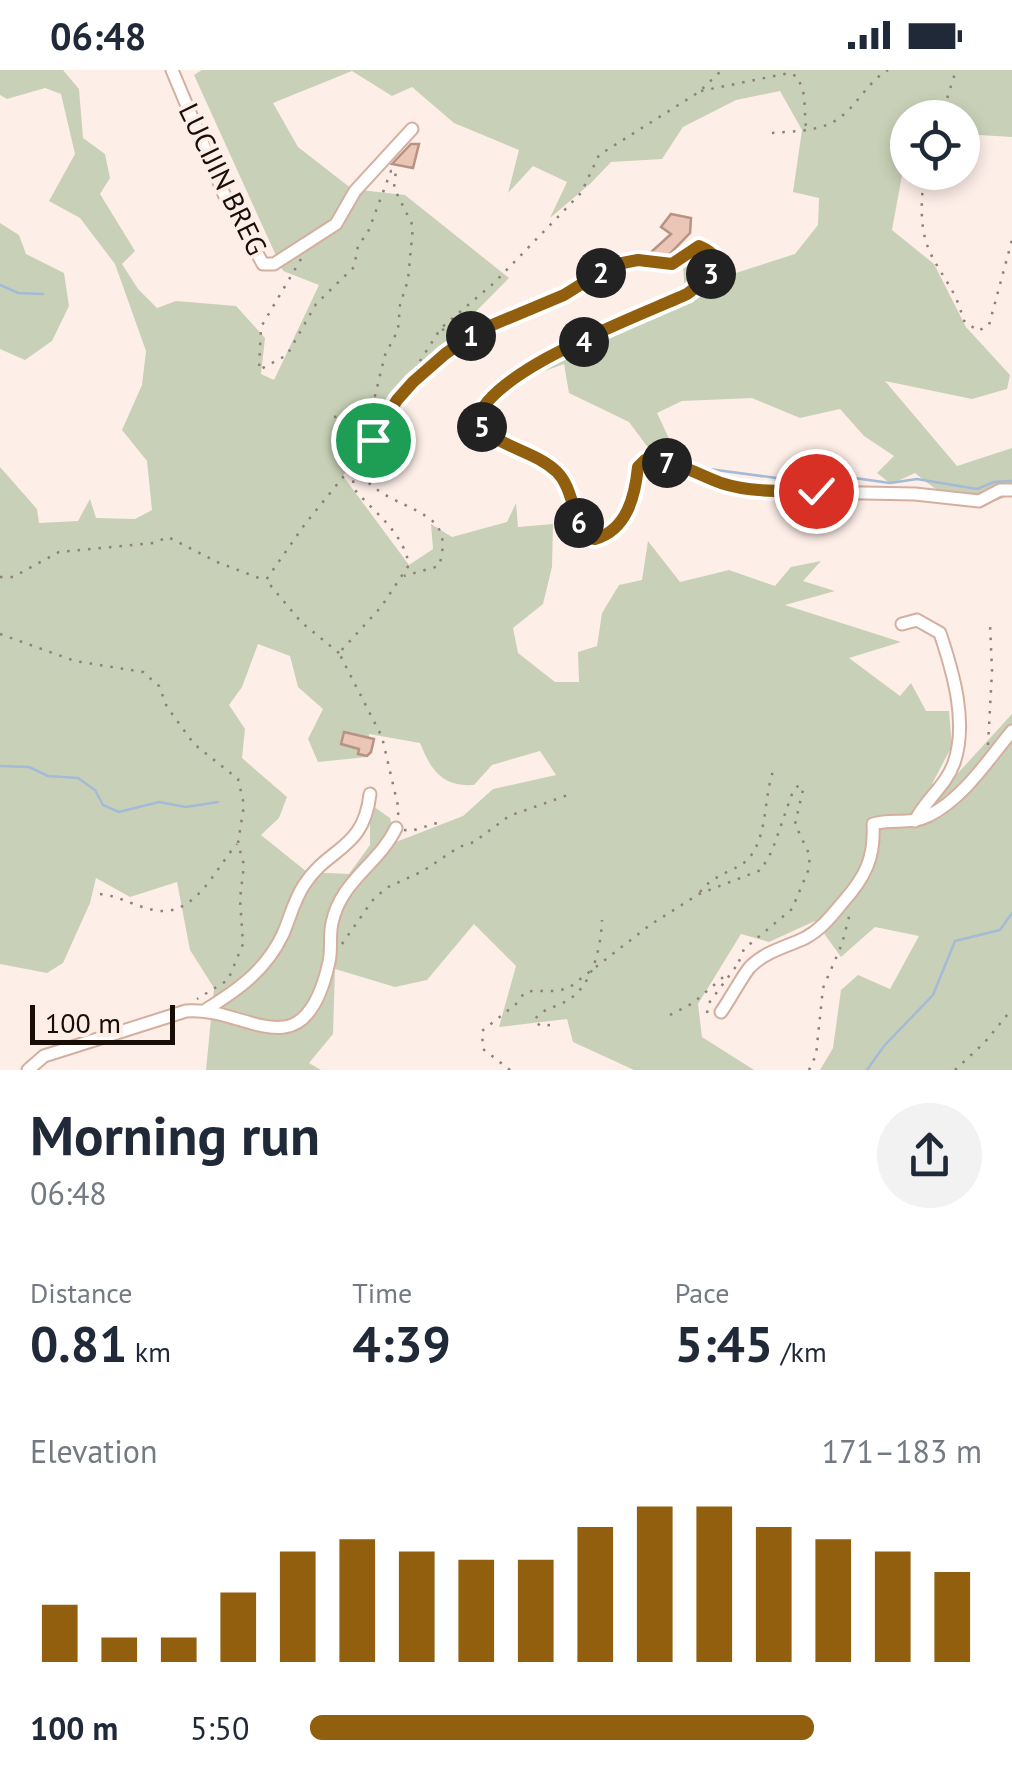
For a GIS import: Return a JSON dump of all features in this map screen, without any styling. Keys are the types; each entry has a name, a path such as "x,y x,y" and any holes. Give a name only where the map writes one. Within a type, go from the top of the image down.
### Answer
{"street":[{"name":"LUCIJIN BREG","path":"172,70 224,194 263,264 274,264 336,224 355,191 412,129"},
{"path":"686,252 699,246 712,252 716,268 709,278 687,294 522,371 488,399 479,412 477,421 486,433 534,456 559,474 582,529 595,539 603,537 625,516 636,488 638,467 645,460 672,464 723,484 761,491 915,494 978,501 1000,490 1012,490"},
{"path":"902,624 917,620 940,633 960,724 954,762 943,784 915,820"},
{"path":"721,1012 739,988 743,966 808,936 833,917 859,888 870,859 874,824 915,820 946,805 1012,731"},
{"path":"206,1009 241,988 262,968 283,934 306,880 359,830 368,816 370,794"},
{"path":"28,1070 44,1056 186,1011 206,1009 281,1028 293,1026 308,1013 317,997 330,960 332,922 346,890 396,828"}],"path":[{"path":"413,382 420,360 441,328 494,283 581,192 599,155 699,92 722,70"},
{"path":"772,133 806,130 841,118 865,89 888,70"},
{"path":"947,100 956,70"},
{"path":"699,92 788,73 798,77 804,95 806,130"},
{"path":"304,242 295,272 261,328 259,370 287,355 316,304 354,267 358,246 368,232 391,171 396,170 394,188 413,226 408,280 398,330 385,355 371,412"},
{"path":"922,190 920,202 928,247 960,299 963,320 978,331 989,325 1012,240"},
{"path":"266,580 413,382 445,354 478,331 564,295 612,265 638,260 672,264 686,252"},
{"path":"441,328 452,335 478,331"},
{"path":"334,417 371,412 384,421"},
{"path":"339,653 370,620 409,564 406,549 387,522 354,489 352,468"},
{"path":"352,468 373,488 429,516 442,535 438,566 402,577"},
{"path":"0,578 14,577 59,552 154,543 168,537 217,562 266,580 301,622 339,653 382,737 399,810 396,828 411,831 440,822"},
{"path":"983,766 991,704 990,624"},
{"path":"0,634 75,661 142,672 159,686 168,707 194,744 238,779 244,805 238,843 244,865 240,899 243,944 228,980 186,1011"},
{"path":"699,894 710,880 749,859 761,832 767,785 775,766"},
{"path":"510,1070 483,1049 482,1031 525,992 541,989 558,993 699,894 761,870 772,851 793,790 799,785 803,790 796,824 810,856 792,909 744,949 743,966 728,973 694,1003 670,1014"},
{"path":"330,960 363,912 386,888 474,842 509,816 568,795"},
{"path":"100,894 163,911 174,908 210,883 218,865 238,843"},
{"path":"808,1070 816,1055 823,988 859,888"},
{"path":"550,1025 541,1026 534,1021 538,1014 572,999 588,981 598,952 602,920"},
{"path":"706,1013 728,973"},
{"path":"955,1070 1012,1009"}],"green space":[{"path":"0,70 63,70 79,89 83,138 105,154 110,178 100,194 135,251 122,264 138,289 157,308 176,301 236,306 265,338 261,374 274,380 319,285 283,271 194,75 202,70 1012,70 1012,137 980,135 980,100 890,100 890,190 899,190 892,230 934,264 966,327 1010,375 1007,389 972,399 885,381 957,466 1012,448 1012,494 984,503 949,497 915,473 891,484 877,473 894,456 864,436 840,409 800,418 752,398 682,401 657,413 673,447 655,457 629,422 569,393 564,364 523,379 488,412 505,383 685,294 683,265 706,250 717,279 795,254 818,225 819,198 793,192 802,130 780,91 736,100 683,127 662,159 611,162 550,218 567,182 533,166 508,193 519,150 454,123 412,87 392,96 352,71 273,103 298,147 352,189 405,195 509,278 416,372 343,476 409,565 433,549 431,524 452,537 507,522 516,503 518,527 553,524 552,567 543,604 513,628 518,653 555,682 579,682 578,652 597,646 602,613 619,585 642,580 648,541 680,582 729,570 775,586 791,567 821,561 803,581 835,591 785,605 901,642 849,658 900,696 911,683 926,711 949,711 952,746 932,784 948,784 1012,714 1012,1070 820,1070 833,1048 841,990 858,975 890,989 919,936 875,927 841,957 815,921 769,942 741,934 698,1004 702,1037 754,1070 634,1070 573,1042 567,1019 499,1027 516,966 474,924 427,980 395,987 335,969 333,1034 309,1063 321,1070 206,1070 214,988 190,950 177,882 130,897 96,878 90,903 63,963 47,973 0,964 0,467 37,509 39,523 78,521 90,499 96,518 135,519 152,510 147,461 122,430 142,385 146,351 115,264 80,218 49,201 75,154 61,94 45,88 7,99 0,95","holes":["258,644 290,656 298,687 323,709 308,739 318,762 367,757 369,734 420,743 439,775 463,785 474,785 492,765 540,751 556,775 493,789 463,816 396,842 390,818 370,804 370,845 349,874 307,872 261,835 279,818 287,797 242,758 245,729 229,705 242,687"]},
{"path":"0,223 19,235 26,254 64,273 69,306 52,341 25,360 0,349"}],"building":[{"path":"411,144 419,144 413,168 392,164"},
{"path":"671,214 691,218 690,233 660,264 650,253 671,234 661,227"},
{"path":"344,732 374,739 371,752 367,756 358,754 359,749 341,744"}],"waterway":[{"path":"0,285 18,293 43,294"},
{"path":"709,469 806,482 833,475 890,483 917,479 977,489 994,482 1012,481"},
{"path":"0,766 29,767 48,776 78,778 95,790 103,805 119,812 159,802 186,807 218,802"},
{"path":"867,1070 884,1046 933,995 955,941 1000,930 1012,913"}],"route":[{"path":"373,440 413,382 478,331 564,295 612,265 628,260 672,264 699,246 712,252 715,259 716,268 709,278 687,294 522,371 488,399 477,421 486,433 534,456 559,474 582,529 595,539 603,537 632,505 638,467 645,460 672,464 723,484 761,491 816,491"}]}
